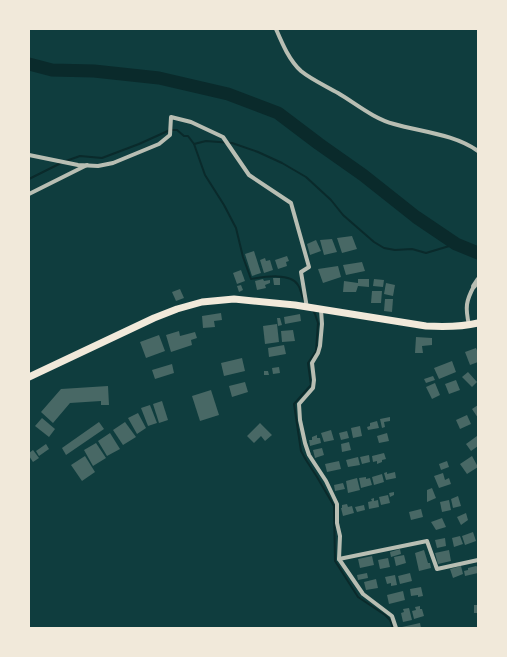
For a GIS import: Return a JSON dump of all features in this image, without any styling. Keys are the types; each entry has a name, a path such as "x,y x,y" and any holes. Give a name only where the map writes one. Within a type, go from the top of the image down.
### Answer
{"main road":[{"path":"29,377 154,318 177,309 202,302 234,299 445,328 478,323"}],"street":[{"path":"276,29 292,61 300,70 314,80 378,118 393,124 440,135 468,144 478,151"},
{"path":"29,155 98,166 113,162 159,144 170,135 171,117 191,122 223,137 248,175 291,203 310,267 301,272 307,308"},
{"path":"29,194 87,165"},
{"path":"469,325 466,311 467,299 476,283"},
{"path":"322,310 320,346 312,364 314,380 313,388 299,404 304,443 309,455 326,481 337,504 337,523 340,536 338,560 363,594 392,616 396,628"},
{"path":"338,560 427,540 437,569 478,560"}],"building":[{"path":"352,236 357,249 342,253 337,238"},
{"path":"332,239 337,252 324,255 320,240"},
{"path":"316,240 321,251 310,255 307,244"},
{"path":"254,251 261,273 252,276 245,254"},
{"path":"287,256 289,261 286,262 287,266 278,269 275,260"},
{"path":"265,258 266,261 270,260 273,270 264,273 260,260"},
{"path":"362,262 365,271 346,275 343,265"},
{"path":"338,266 341,277 323,283 318,269"},
{"path":"241,270 245,281 237,284 233,273"},
{"path":"273,278 280,278 280,285 274,285"},
{"path":"263,279 264,281 270,280 270,283 265,285 266,288 257,290 255,281"},
{"path":"358,279 369,279 369,287 358,286 356,292 343,292 344,281 358,283"},
{"path":"374,279 384,280 383,287 373,286"},
{"path":"386,283 395,285 393,296 384,294"},
{"path":"241,285 243,290 239,292 237,286"},
{"path":"180,289 184,298 176,301 172,292"},
{"path":"372,291 382,291 381,303 371,303"},
{"path":"385,299 393,299 392,312 384,311"},
{"path":"221,313 222,320 214,321 215,327 203,328 202,316"},
{"path":"300,314 301,321 285,324 284,317"},
{"path":"277,318 280,318 282,325 278,326"},
{"path":"277,324 279,342 265,344 263,326"},
{"path":"293,330 295,341 282,342 281,331"},
{"path":"179,331 180,336 195,332 197,338 191,340 192,345 171,352 166,335"},
{"path":"159,335 165,351 146,358 140,342"},
{"path":"416,337 432,338 432,345 422,346 423,353 415,353"},
{"path":"284,345 286,354 269,357 268,348"},
{"path":"476,348 478,353 478,362 470,365 465,352"},
{"path":"242,358 245,371 224,376 221,363"},
{"path":"452,361 456,372 439,379 434,368"},
{"path":"172,364 174,373 155,379 152,370"},
{"path":"279,367 280,373 273,374 272,368"},
{"path":"264,371 268,371 269,375 264,375"},
{"path":"468,372 477,382 472,387 462,377"},
{"path":"433,376 435,380 426,383 424,379"},
{"path":"456,380 460,390 449,394 445,384"},
{"path":"245,382 248,392 232,397 229,386"},
{"path":"435,383 440,395 432,399 426,387"},
{"path":"108,386 109,405 101,405 101,401 70,403 53,423 41,412 61,389"},
{"path":"211,390 219,415 200,421 192,396"},
{"path":"162,401 168,420 159,423 153,404"},
{"path":"150,405 157,423 148,426 141,408"},
{"path":"478,405 478,418 472,409"},
{"path":"138,413 146,428 137,434 128,418"},
{"path":"467,415 471,424 460,429 456,420"},
{"path":"390,417 390,421 384,422 385,427 382,428 380,419"},
{"path":"42,418 55,429 49,437 35,426"},
{"path":"377,421 379,428 368,430 367,427 370,426 370,423"},
{"path":"99,422 104,429 66,455 62,448"},
{"path":"125,422 136,437 123,445 113,430"},
{"path":"260,423 272,435 265,441 261,436 254,443 247,436"},
{"path":"360,426 362,436 353,438 351,428"},
{"path":"331,430 334,440 324,442 321,433"},
{"path":"347,431 349,438 341,440 339,433"},
{"path":"110,433 120,449 107,456 98,441"},
{"path":"387,433 389,441 379,443 377,436"},
{"path":"317,435 317,438 320,438 321,443 310,446 309,440 312,440 312,437"},
{"path":"477,436 478,446 471,451 466,444"},
{"path":"349,442 351,450 342,452 341,444"},
{"path":"96,443 106,458 93,466 84,450"},
{"path":"46,444 49,449 39,456 36,451"},
{"path":"322,448 324,455 315,458 313,450"},
{"path":"33,450 39,458 33,462 29,456 29,453"},
{"path":"384,453 386,459 377,464 377,461 373,462 372,456"},
{"path":"369,455 370,462 362,464 360,457"},
{"path":"85,456 95,472 82,481 71,465"},
{"path":"472,456 478,467 467,474 460,464"},
{"path":"358,457 360,465 348,467 346,460"},
{"path":"339,461 341,469 327,472 325,464"},
{"path":"447,461 449,467 441,470 439,464"},
{"path":"387,472 387,474 395,472 396,478 386,480 384,473"},
{"path":"443,473 445,480 449,478 451,484 439,488 434,476"},
{"path":"382,474 384,482 374,485 372,477"},
{"path":"366,477 366,479 370,478 372,485 361,488 359,478"},
{"path":"357,478 360,490 348,493 346,481"},
{"path":"343,483 345,489 335,491 334,485"},
{"path":"432,488 436,498 427,502 427,490"},
{"path":"394,492 394,495 390,497 389,493"},
{"path":"388,495 390,503 381,505 379,497"},
{"path":"458,496 461,506 453,508 451,499"},
{"path":"374,498 374,501 378,500 379,507 369,509 368,502 372,501 371,499"},
{"path":"449,500 451,510 442,512 440,502"},
{"path":"347,504 348,507 352,506 354,513 343,516 341,508 342,505"},
{"path":"364,505 365,510 357,512 355,507"},
{"path":"421,509 423,517 411,520 409,512"},
{"path":"466,513 468,520 461,525 457,517"},
{"path":"442,518 446,527 436,530 431,522"},
{"path":"473,532 476,541 465,545 462,536"},
{"path":"460,536 463,544 454,547 452,538"},
{"path":"445,538 446,546 437,548 435,540"},
{"path":"400,549 401,554 391,557 390,552"},
{"path":"424,550 431,568 419,571 415,553"},
{"path":"449,550 451,561 438,564 435,553"},
{"path":"404,555 406,563 396,566 394,557"},
{"path":"372,556 374,565 360,568 358,559"},
{"path":"388,558 390,567 380,569 378,560"},
{"path":"461,566 463,574 453,578 450,569"},
{"path":"478,567 478,573 465,576 464,571 468,570 468,568"},
{"path":"367,573 368,578 358,580 357,575"},
{"path":"410,573 412,581 400,584 398,576"},
{"path":"395,575 397,585 391,586 391,583 387,584 385,577"},
{"path":"376,579 378,588 366,590 364,582"},
{"path":"421,587 423,596 411,596 410,589"},
{"path":"403,591 405,600 389,604 387,595"},
{"path":"474,605 478,605 478,613 474,613"},
{"path":"420,606 424,616 414,619 412,611 416,610 415,607"},
{"path":"409,608 412,620 403,622 401,613 404,612 403,609"},
{"path":"420,623 421,628 402,628 402,627"}],"waterway":[{"path":"29,64 52,70 94,71 159,78 228,94 278,113 363,175 416,217 456,244 478,253"},
{"path":"29,179 63,162 80,156 102,158 170,130 177,130 184,136 188,136 194,144 205,175 224,205 236,228 243,257 251,279 276,276 289,278 298,285 304,300"},
{"path":"194,144 206,141 232,143 258,152 282,163 306,177 331,200 343,215 374,242 384,248 395,250 412,249 426,253 456,244"},
{"path":"312,309 318,323 316,351 308,363 311,385 294,404 301,451 334,506 335,561 358,597 385,615 390,620 393,628"}]}
